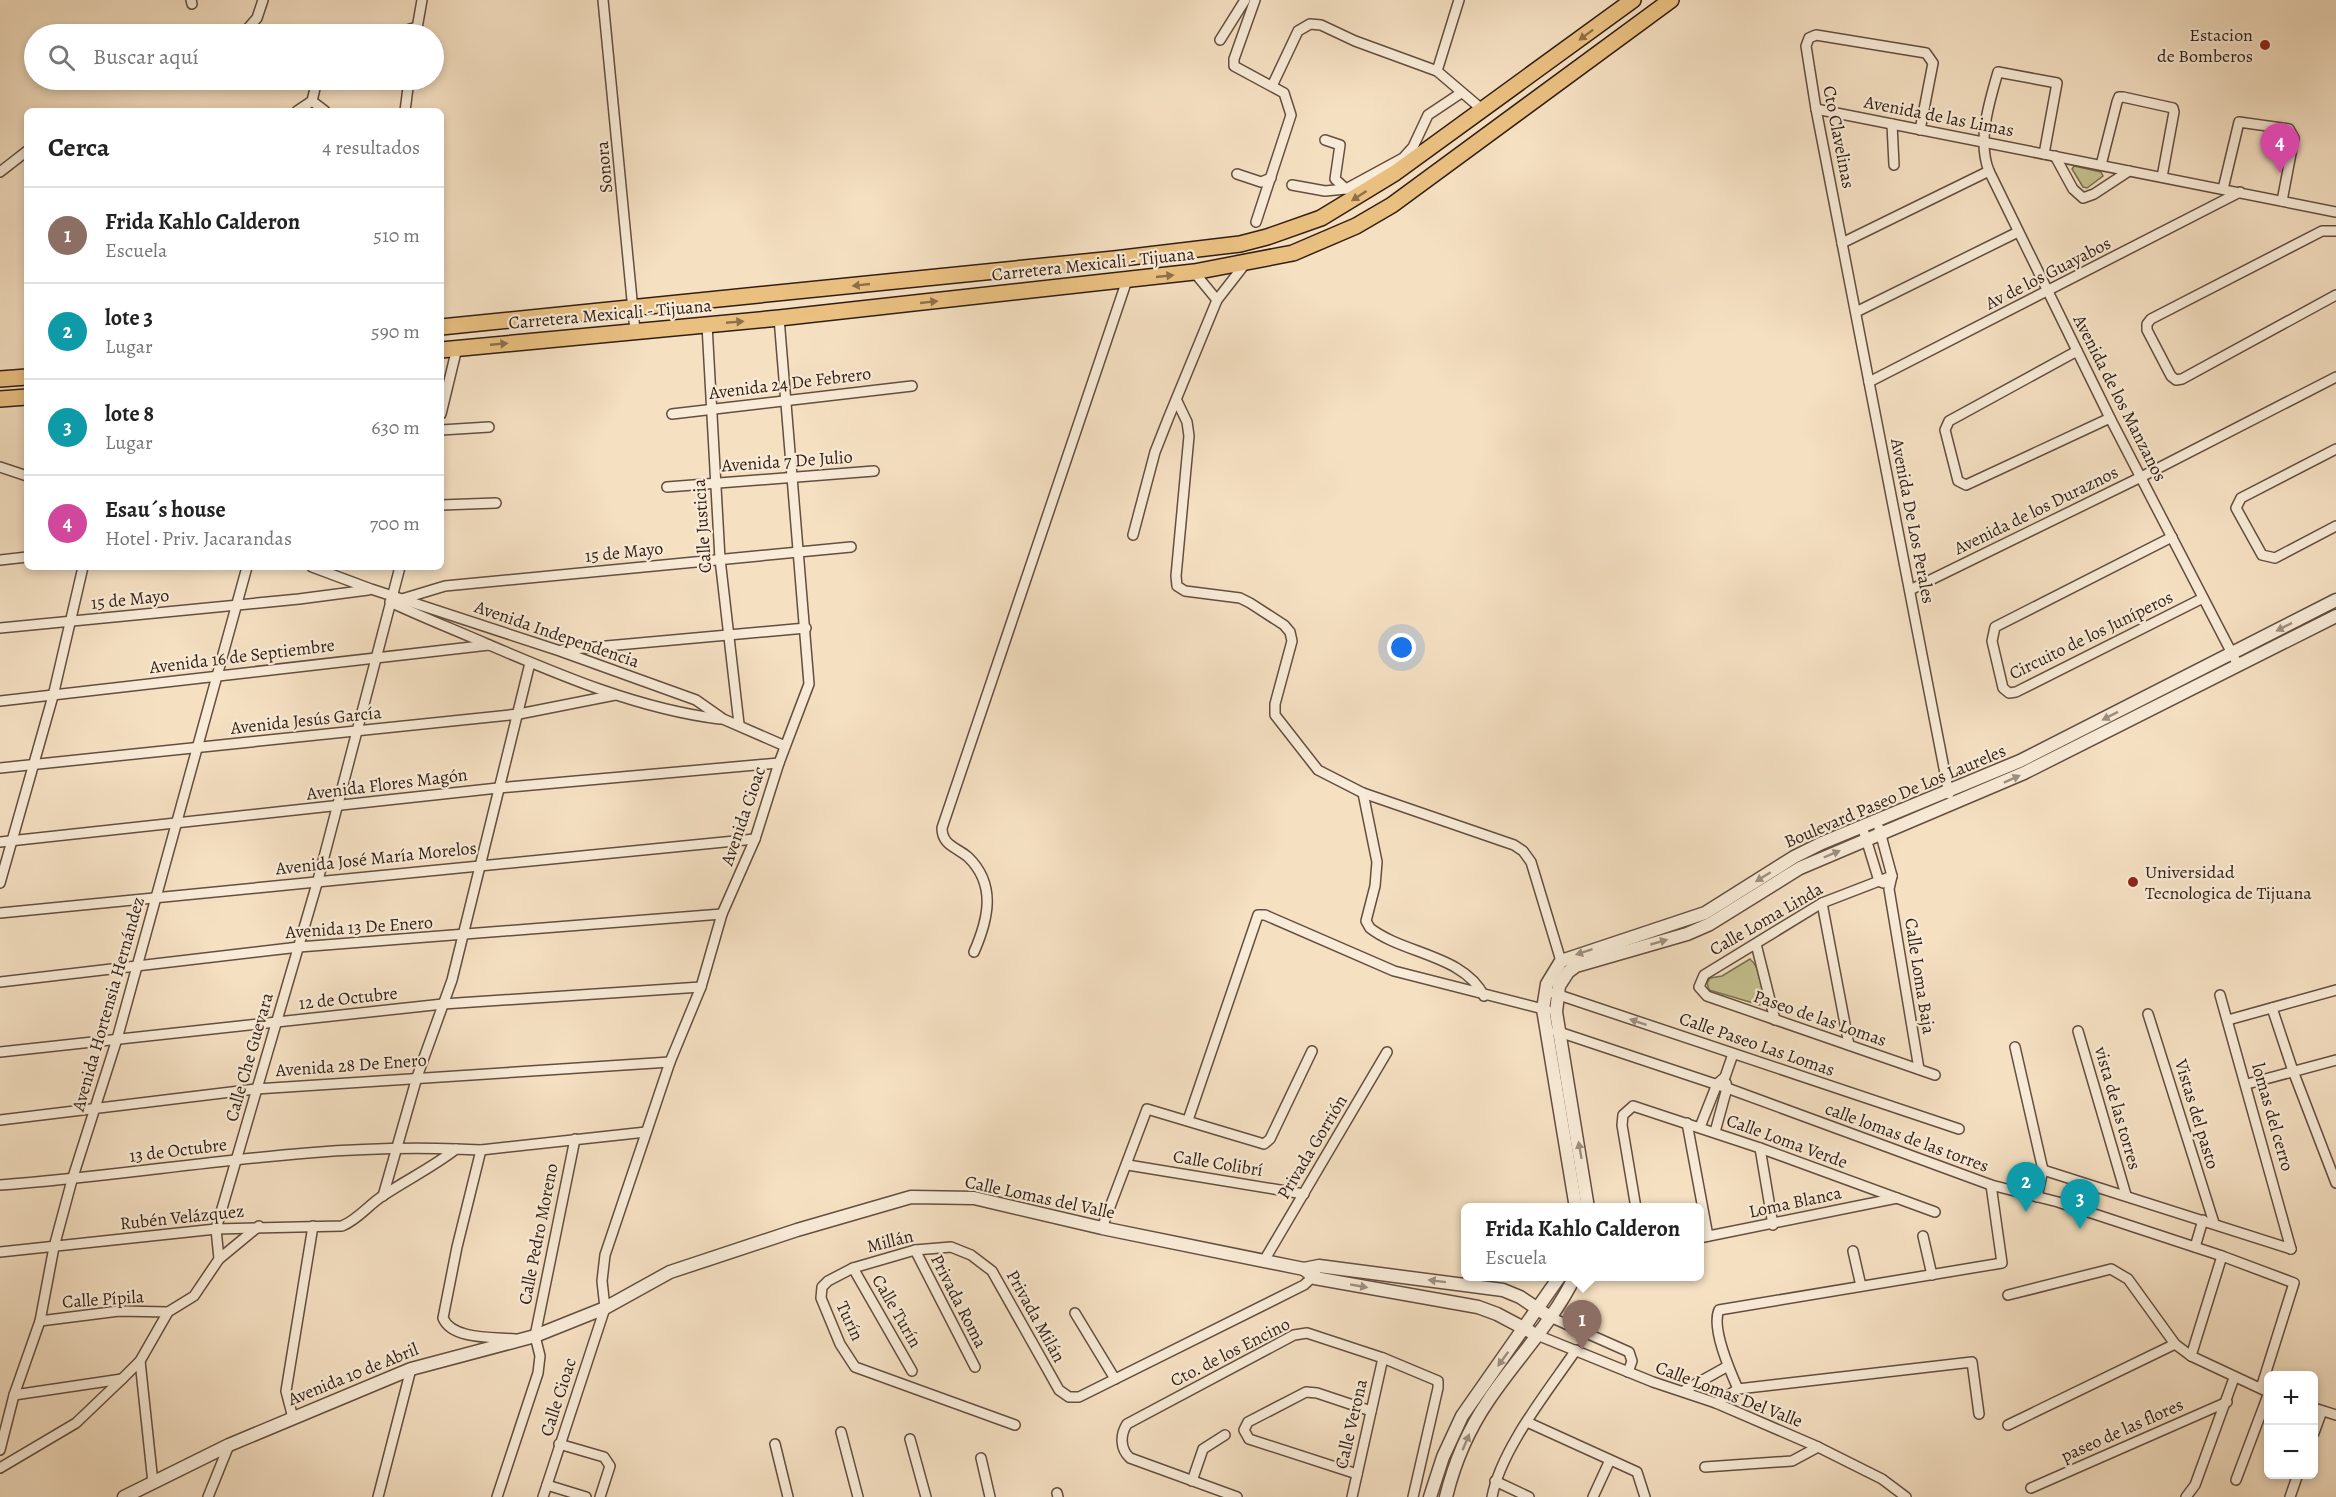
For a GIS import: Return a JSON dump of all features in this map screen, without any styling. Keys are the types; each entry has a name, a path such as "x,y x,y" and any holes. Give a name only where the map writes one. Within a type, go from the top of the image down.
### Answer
{"main road":[{"name":"Carretera Mexicali - Tijuana","path":"444,327 1114,259 1240,244 1321,218 1395,173 1484,111 1633,0"},
{"name":"Carretera Mexicali - Tijuana","path":"444,350 779,318 1127,280 1245,264 1293,253 1356,226 1392,205 1671,0"},
{"path":"0,379 24,377"},
{"path":"0,399 24,397"}],"street":[{"path":"252,24 257,18 263,0"},
{"path":"418,24 422,0"},
{"name":"Sonora","path":"603,0 635,331"},
{"path":"1220,40 1245,0"},
{"path":"1255,0 1234,59 1234,66 1284,93 1291,115 1256,222"},
{"path":"1437,71 1459,0"},
{"path":"1272,86 1291,41 1298,31 1310,24 1322,25 1355,41 1437,71 1484,111"},
{"name":"Cto Clavelinas","path":"1842,243 1816,109 1806,46 1809,38 1816,35 1926,53 1933,63 1920,130"},
{"path":"1983,142 1998,72 2054,80 2057,88 2044,154"},
{"path":"302,108 312,101 315,90"},
{"path":"405,108 408,90"},
{"path":"1292,185 1325,191 1346,189 1403,158 1413,147 1428,115 1461,93"},
{"path":"2101,165 2117,102 2119,97 2124,97 2173,108 2175,112 2162,177"},
{"path":"312,101 321,108"},
{"name":"Avenida de las Limas","path":"1816,109 2336,212"},
{"path":"2223,189 2239,122 2289,129 2294,138 2282,201"},
{"path":"1892,124 1894,165"},
{"path":"1325,140 1340,145 1335,179 1346,189"},
{"name":"Avenida de los Manzanos","path":"1983,142 1983,156 2018,232 2110,418 2235,659"},
{"path":"0,172 24,153"},
{"path":"2055,156 2073,189 2083,198 2094,194 2129,171"},
{"path":"1842,243 1989,171"},
{"path":"1237,174 1261,182 1271,178"},
{"name":"Av de los Guayabos","path":"1869,382 2240,192"},
{"path":"2336,231 2322,231 2151,319 2147,324 2147,330 2171,376 2176,380 2182,379 2336,295"},
{"path":"1856,312 2018,232"},
{"name":"Avenida De Los Perales","path":"1842,243 1948,792 1953,805"},
{"path":"1133,536 1155,452 1217,300 1245,264"},
{"path":"1194,272 1217,300"},
{"path":"974,952 986,923 989,900 978,870 967,856 946,843 942,837 942,828 1127,280"},
{"name":"Avenida Cioac","path":"605,1308 602,1281 605,1255 670,1062 701,987 722,914 755,839 784,746 809,684 779,318"},
{"name":"Calle Justicia","path":"706,325 720,559 739,724"},
{"path":"444,402 457,348"},
{"path":"2077,351 1949,421 1945,429 1958,482 1966,485 2110,418"},
{"name":"Avenida de los Duraznos","path":"1910,590 2141,477 2336,377"},
{"name":"Avenida 24 De Febrero","path":"672,414 786,398 912,386"},
{"path":"1177,401 1187,422 1189,436 1177,586 1185,591 1240,598 1284,625 1290,632 1292,641 1275,704 1275,715 1318,770 1363,793 1514,845 1523,851 1531,862 1561,962"},
{"path":"444,430 489,427"},
{"path":"2336,449 2241,498 2236,508 2262,555 2268,558 2275,558 2336,526"},
{"path":"0,467 24,475"},
{"name":"Avenida 7 De Julio","path":"667,487 874,471"},
{"path":"444,505 496,503"},
{"name":"Circuito de los Juníperos","path":"2172,537 1995,627 1992,641 2003,688 2009,693 2016,692 2204,598"},
{"name":"15 de Mayo","path":"402,598 445,586 851,547"},
{"path":"0,560 24,557"},
{"path":"0,883 5,842 34,764 53,696 82,570"},
{"name":"Avenida Hortensia Hernández","path":"0,1450 14,1395 40,1321 54,1247 72,1180 117,1039 246,570"},
{"name":"Avenida Independencia","path":"320,570 391,599 402,598 696,700 723,719 739,724 784,746"},
{"name":"Calle Che Guevara","path":"219,1259 216,1229 300,946 379,656 399,570"},
{"name":"15 de Mayo","path":"0,628 237,605 371,589"},
{"path":"391,599 530,663 615,695 683,713 723,719"},
{"name":"Boulevard Paseo De Los Laureles","path":"1575,1203 1543,1009 1551,993 1576,966 1687,934 1719,919 1800,868 1880,833 1953,805 2106,734 2336,600"},
{"name":"Boulevard Paseo De Los Laureles","path":"1587,1203 1551,993 1551,975 1561,962 1705,913 1794,857 1862,826 2020,761 2235,659 2336,616"},
{"path":"560,651 806,628"},
{"name":"Avenida 16 de Septiembre","path":"0,701 489,645"},
{"path":"383,1196 417,1077 452,980 530,663"},
{"name":"Avenida Jesús García","path":"0,768 519,714 615,695"},
{"name":"Avenida Flores Magón","path":"5,842 498,788 779,763"},
{"path":"1363,793 1377,862 1375,886 1366,921 1370,928 1462,972 1477,982 1484,996"},
{"name":"Calle Loma Baja","path":"1877,820 1892,876 1889,889 1919,1069"},
{"path":"1862,826 1879,881 1889,889"},
{"name":"Avenida José María Morelos","path":"0,913 481,864 755,839"},
{"name":"Calle Loma Linda","path":"1699,987 1704,975 1822,903 1892,876"},
{"path":"1822,903 1849,1045"},
{"name":"Avenida 13 De Enero","path":"0,982 137,968 300,946 722,914"},
{"path":"1188,1120 1258,915 1327,941 1386,969 1484,996 1556,1012"},
{"path":"1756,944 1775,1020"},
{"name":"12 de Octubre","path":"0,1052 443,1004 701,987"},
{"name":"Paseo de las Lomas","path":"1699,987 1701,992 1707,996 1935,1075"},
{"path":"2228,1020 2336,990"},
{"name":"Calle Paseo Las Lomas","path":"1551,993 1959,1129"},
{"name":"lomas del cerro","path":"2214,1223 2291,1249 2247,1084 2220,996"},
{"path":"2272,1008 2293,1071 2336,1183"},
{"name":"Vistas del pasto","path":"2148,1014 2214,1223"},
{"path":"1545,1028 1717,1084"},
{"name":"vista de las torres","path":"2078,1031 2126,1195"},
{"path":"2015,1047 2043,1170 2037,1197"},
{"path":"1102,1228 1128,1165 1147,1109 1264,1144 1270,1139 1281,1118 1312,1051"},
{"name":"Privada Gorrión","path":"1265,1259 1387,1052"},
{"path":"1714,1132 1727,1088 1725,1077 1733,1054"},
{"path":"2247,1084 2336,1060"},
{"name":"Avenida 28 De Enero","path":"0,1120 256,1089 670,1062"},
{"path":"1700,1127 1717,1084 1725,1077"},
{"name":"calle lomas de las torres","path":"1717,1084 1991,1185 2037,1197 2195,1247 2294,1283 2271,1371"},
{"name":"Calle Loma Verde","path":"1635,1203 1622,1125 1626,1109 1633,1106 1642,1107 1760,1148 1935,1212"},
{"path":"1687,1123 1698,1203"},
{"path":"293,1418 286,1391 314,1226 342,1226 354,1221 383,1196 425,1172 456,1149 482,1150 574,1138 646,1132"},
{"name":"Calle Pedro Moreno","path":"497,1497 538,1373 540,1356 535,1336 574,1138"},
{"name":"13 de Octubre","path":"0,1185 72,1180 237,1160 397,1147 456,1149"},
{"path":"1760,1148 1773,1225"},
{"path":"482,1150 457,1247 444,1318 447,1327 456,1332 520,1340"},
{"name":"Calle Colibrí","path":"1128,1165 1304,1194"},
{"path":"2043,1170 2214,1223"},
{"path":"1738,1389 1728,1366 1716,1322 1719,1310 2002,1263 1991,1185"},
{"name":"Calle Lomas del Valle","path":"605,1308 670,1272 797,1230 911,1197 974,1198 1102,1228 1265,1259 1317,1272 1478,1307 1497,1314 1537,1335 1628,1372 1632,1361 1629,1352 1550,1317 1520,1297 1503,1290 1317,1272"},
{"name":"Loma Blanca","path":"1704,1237 1773,1225 1897,1198"},
{"path":"2195,1247 2203,1220"},
{"path":"0,1468 76,1423 140,1361 168,1312 194,1296 219,1259 259,1226"},
{"name":"Rubén Velázquez","path":"0,1252 216,1229 314,1226"},
{"path":"1923,1236 1932,1275"},
{"name":"Millán","path":"822,1287 828,1281 853,1268 915,1251 951,1247 971,1255"},
{"name":"Privada Roma","path":"915,1251 975,1366"},
{"path":"1852,1251 1861,1286"},
{"name":"Privada Milán","path":"971,1255 992,1271 1059,1390 1069,1397 1080,1397 1115,1379"},
{"path":"2191,1356 2222,1256"},
{"name":"Calle Turín","path":"853,1268 912,1371"},
{"path":"2008,1295 2110,1269 2128,1279 2175,1344 2191,1356 2264,1391"},
{"path":"1075,1313 1115,1379 1317,1272"},
{"path":"1431,1497 1443,1457 1462,1416 1538,1311 1557,1281"},
{"path":"1446,1497 1475,1422 1550,1317 1572,1281"},
{"name":"Turín","path":"822,1287 821,1298 840,1344 855,1366 1015,1425"},
{"name":"Avenida 10 de Abril","path":"124,1497 229,1444 411,1369 535,1336 605,1308"},
{"name":"Calle Cioac","path":"543,1497 605,1308"},
{"name":"Calle Pípila","path":"40,1321 119,1311 168,1312"},
{"name":"Cto. de los Encino","path":"1192,1481 1125,1455 1122,1434 1127,1424 1293,1335 1307,1333 1383,1358 1438,1381 1413,1497"},
{"path":"2008,1425 2175,1344"},
{"path":"1492,1497 1495,1481 1527,1422 1576,1350"},
{"name":"Calle Verona","path":"1352,1497 1383,1358"},
{"path":"140,1361 153,1482"},
{"path":"1716,1402 1738,1389 1972,1362 1979,1414"},
{"path":"1685,1390 1728,1366"},
{"path":"378,1497 411,1369"},
{"name":"Calle Lomas Del Valle","path":"1628,1372 1716,1402 1818,1447 1882,1479 1906,1497"},
{"path":"2189,1495 2195,1485 2234,1377"},
{"path":"14,1395 122,1379"},
{"path":"1357,1474 1249,1439 1244,1430 1248,1422 1306,1392 1317,1393 1371,1411"},
{"path":"2236,1480 2264,1398"},
{"name":"paseo de las flores","path":"2031,1488 2226,1402"},
{"path":"2318,1409 2336,1415"},
{"path":"1527,1422 1637,1472 1645,1497"},
{"path":"842,1432 858,1497"},
{"path":"1225,1436 1203,1449 1192,1481 1237,1497"},
{"path":"910,1438 926,1497"},
{"path":"208,1497 229,1444"},
{"path":"559,1444 604,1457 608,1461 610,1466 600,1497"},
{"path":"775,1444 788,1497"},
{"path":"1705,1467 1792,1461 1818,1447"},
{"path":"981,1458 990,1497"},
{"path":"1593,1497 1610,1460"},
{"path":"2290,1497 2296,1479"},
{"path":"1495,1481 1529,1497"},
{"path":"547,1485 586,1497"}],"shaded area":[{"path":"2074,166 2101,172 2103,176 2087,188 2083,187 2072,169"},
{"path":"1750,959 1757,968 1761,981 1760,1005 1709,990 1707,983 1710,978 1722,976"}],"place":[{"name":"Estacion de Bomberos","path":"2265,45"},
{"name":"Esau´s house","path":"2280,173"},
{"name":"Universidad Tecnologica de Tijuana","path":"2133,882"},
{"name":"lote 3","path":"2026,1212"},
{"name":"lote 8","path":"2080,1229"},
{"name":"Frida Kahlo Calderon","path":"1582,1350"}]}
